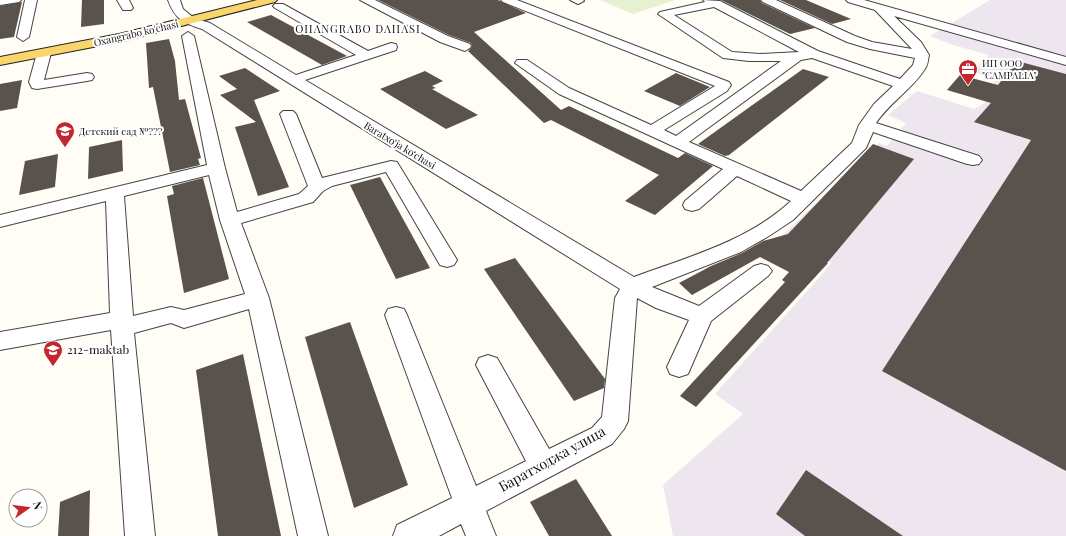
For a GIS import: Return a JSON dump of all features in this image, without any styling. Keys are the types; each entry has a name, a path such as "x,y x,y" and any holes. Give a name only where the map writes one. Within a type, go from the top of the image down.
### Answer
{"main road":[{"name":"Oxangrabo ko'chasi","path":"0,56 188,25 250,0"},
{"name":"Oxangrabo ko'chasi","path":"0,61 188,25 275,3"}],"street":[{"path":"0,2 15,0"},
{"path":"23,37 31,0"},
{"path":"174,0 178,11 188,25 216,168 230,220 258,298 314,536"},
{"path":"366,0 444,39 465,47"},
{"path":"507,0 724,85 722,88 652,131"},
{"path":"767,0 851,39 870,46 922,55"},
{"path":"852,0 1066,61"},
{"path":"813,54 797,56 739,57 728,55 664,14 712,2 813,54 903,85"},
{"path":"275,3 366,55"},
{"path":"632,286 741,243 774,224 803,199 860,145 867,124 879,107 903,85 920,66 922,55 916,44 879,8"},
{"name":"Baratxoʻja koʻchasi","path":"188,25 206,26 632,286 664,302 702,316"},
{"path":"293,80 391,47"},
{"path":"44,53 36,82 37,85 87,77"},
{"path":"677,143 797,56"},
{"path":"522,63 564,91 803,199"},
{"path":"288,114 317,187"},
{"path":"867,124 973,160"},
{"path":"230,220 306,198 317,187 326,182 391,166 447,260"},
{"path":"0,221 216,168"},
{"path":"692,205 735,168"},
{"path":"115,193 122,324 140,536"},
{"path":"679,367 702,316 761,271"},
{"name":"Баратходжа улица","path":"408,536 602,436 615,421 626,298 632,286"},
{"path":"0,340 122,324 171,315 184,319 258,298"},
{"path":"396,315 481,536"},
{"path":"488,365 543,466"}],"shaded area":[{"path":"990,0 1066,0 1066,536 673,536 663,485 743,414 715,394 832,263 781,237 879,143 887,146 906,123 888,115 917,91 974,109 985,103 996,78 972,72 989,55 953,45 930,36"}],"green space":[{"path":"600,0 675,0 633,14"}],"building":[{"path":"82,0 104,0 104,24 81,27"},
{"path":"378,0 498,0 526,13 474,32 561,110 569,106 678,158 685,153 713,166 655,215 625,201 659,175 551,120 544,123 468,51 472,47 471,43 449,35"},
{"path":"721,0 760,0 762,3 815,28 790,34"},
{"path":"780,0 806,0 851,19 832,24"},
{"path":"22,2 14,37 0,39 0,6"},
{"path":"271,15 347,56 322,65 247,22"},
{"path":"169,39 175,61 179,100 185,99 201,158 198,159 200,165 170,172 153,87 149,88 146,43"},
{"path":"1017,61 1066,74 1066,471 882,371 1031,140 974,122 991,103 947,90 960,75 998,85"},
{"path":"245,68 280,91 254,100 289,187 258,196 235,127 256,122 220,95 237,89 219,76"},
{"path":"803,69 829,77 729,155 725,156 698,144"},
{"path":"425,71 443,81 432,86 436,88 432,89 478,115 446,129 380,89"},
{"path":"676,73 710,87 680,106 644,91"},
{"path":"22,80 17,108 0,111 0,84"},
{"path":"122,140 123,171 88,179 89,147"},
{"path":"873,144 914,159 828,263 696,407 680,396 785,282 782,280 789,272 760,257 692,295 679,283 711,266 742,253 763,241 788,234"},
{"path":"58,154 55,187 19,195 25,161"},
{"path":"380,177 430,268 396,279 350,185"},
{"path":"203,178 229,279 184,293 167,196 174,194 172,186"},
{"path":"515,258 605,379 604,388 574,401 484,269"},
{"path":"350,322 408,485 354,508 305,337"},
{"path":"243,354 281,536 218,536 196,370"},
{"path":"806,470 903,536 805,536 776,514"},
{"path":"576,479 612,536 549,536 530,502"},
{"path":"90,490 89,536 58,536 60,502"}],"place":[{"name":"ИП ООО \"CAMPALIA\"","path":"968,86"},
{"name":"Детский сад №???","path":"65,148"},
{"name":"212-maktab","path":"53,367"}],"district":[{"name":"OHANGRABO DAHASI","path":"358,29"}]}
